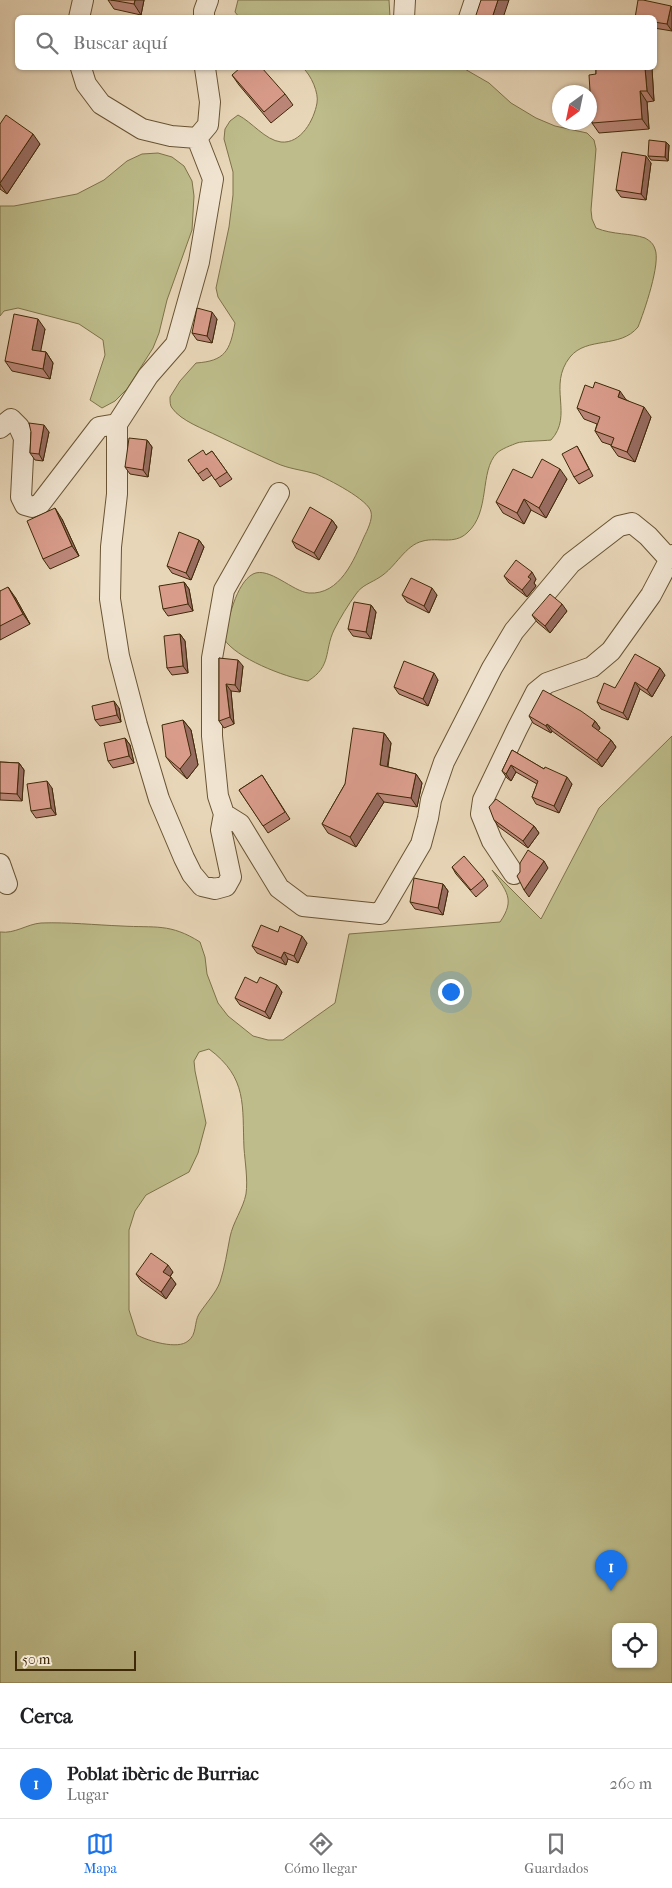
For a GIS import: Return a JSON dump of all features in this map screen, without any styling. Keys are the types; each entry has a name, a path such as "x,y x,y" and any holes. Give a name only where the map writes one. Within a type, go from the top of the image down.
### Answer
{"street":[{"path":"80,15 83,0"},
{"path":"204,15 208,0"},
{"path":"404,15 406,0"},
{"path":"470,15 475,0"},
{"path":"82,70 86,84 101,104 142,129 171,136 197,138"},
{"path":"197,138 208,126 210,102 205,70"},
{"path":"197,138 213,179 199,262 179,335 176,344 148,376 117,424 117,494 112,546 110,599 119,656 159,799 192,874 202,886 215,889 226,886 231,877 221,830 224,814 218,796 212,736 212,658 224,590 279,492"},
{"path":"0,428 11,419 19,427 24,438 21,497 25,505 32,507 40,504 99,428 117,424"},
{"path":"224,814 240,824 279,888 303,906 380,914 420,844 431,800 444,762 492,668 514,631 571,563 619,526 632,523 671,557 651,595 611,651 592,667 547,683 536,692 483,800 481,814 492,841 514,874"},
{"path":"0,864 7,884"}],"shaded area":[{"path":"238,0 389,0 390,15 237,15 235,12"},
{"path":"305,70 466,70 489,83 511,103 536,118 552,125 552,130 573,130 587,133 594,140 596,149 591,210 596,228 609,232 634,235 650,241 655,249 656,265 651,288 638,327 631,334 622,338 585,347 570,357 561,379 560,421 551,440 520,442 497,453 488,470 479,514 467,533 457,539 429,540 417,543 386,573 361,588 347,607 334,630 321,670 308,681 274,671 250,660 230,646 224,639 237,594 247,579 259,572 274,576 303,592 320,592 329,588 344,574 356,556 371,518 369,507 356,496 329,480 316,474 276,463 187,421 172,408 170,397 180,381 196,363 214,360 224,353 233,333 235,323 218,297 216,288 229,227 233,195 233,172 224,139 225,129 230,121 238,115 275,141 288,142 295,139 305,130 313,117 317,103 314,84"},
{"path":"158,153 172,157 184,166 192,181 194,196 192,230 167,300 159,333 153,348 127,389 115,401 102,408 90,400 105,355 103,340 79,324 18,308 4,311 0,316 0,206 14,206 77,194 104,180 127,161 142,154"},
{"path":"672,736 672,1683 0,1683 0,932 11,932 36,924 51,923 153,927 180,932 200,942 205,957 207,974 218,1003 228,1016 253,1036 268,1040 283,1040 335,1003 349,934 500,922 505,914 508,901 505,890 492,870 541,919 599,808","holes":["209,1049 222,1060 237,1082 240,1094 247,1177 246,1194 231,1231 220,1282 197,1317 193,1335 183,1344 163,1344 137,1335 129,1310 129,1230 135,1211 146,1195 189,1172 198,1153 206,1123 194,1061 199,1052"]}],"building":[{"path":"111,0 135,0 134,4"},
{"path":"481,0 498,0 493,15 476,15"},
{"path":"638,0 671,6 667,24 657,22 657,15 636,15"},
{"path":"238,70 264,70 285,94 264,112 232,75"},
{"path":"596,70 645,70 647,91 640,91 642,119 597,123 597,85 590,85 589,75 596,74"},
{"path":"6,115 33,134 0,183 0,124"},
{"path":"649,140 666,142 665,157 648,156"},
{"path":"622,152 646,156 641,194 616,190"},
{"path":"197,308 212,312 207,336 192,333"},
{"path":"14,314 38,319 32,350 46,352 43,369 5,361"},
{"path":"595,382 620,391 618,397 644,407 627,452 611,446 614,438 595,431 600,417 577,408 585,385 593,388"},
{"path":"29,423 44,425 39,454 30,453 31,432"},
{"path":"129,438 147,440 143,470 125,467"},
{"path":"577,446 589,469 574,477 562,454"},
{"path":"203,450 206,455 212,451 227,472 215,480 207,468 198,474 188,460"},
{"path":"542,459 560,469 539,508 524,499 517,513 496,502 513,469 532,478"},
{"path":"310,507 332,520 314,553 292,541"},
{"path":"55,508 72,546 43,559 27,521"},
{"path":"179,532 199,540 186,573 167,566"},
{"path":"516,560 532,572 528,577 531,579 522,590 504,576"},
{"path":"411,578 432,588 424,606 402,595"},
{"path":"184,582 188,604 163,609 159,586"},
{"path":"8,587 23,614 0,626 0,591"},
{"path":"550,594 562,604 545,626 532,615"},
{"path":"354,602 371,605 366,632 348,629"},
{"path":"180,634 183,666 167,668 164,636"},
{"path":"635,654 660,668 647,690 635,682 623,713 597,702 604,683 615,688"},
{"path":"219,658 238,660 235,685 226,684 230,717 219,721"},
{"path":"404,661 434,673 423,699 394,687"},
{"path":"543,690 595,721 592,726 611,740 597,760 547,724 546,726 529,716"},
{"path":"114,701 117,715 95,720 92,706"},
{"path":"183,720 191,755 180,769 166,757 162,725"},
{"path":"353,728 384,733 380,765 416,774 411,798 377,793 350,837 322,824 345,784"},
{"path":"125,738 129,756 108,761 104,743"},
{"path":"512,750 544,769 545,767 567,777 554,806 532,797 538,781 511,765 506,774 502,771"},
{"path":"0,762 19,763 17,794 0,793"},
{"path":"262,775 285,812 263,826 239,790"},
{"path":"47,781 51,808 31,811 27,784"},
{"path":"496,799 534,826 523,841 494,820 489,807"},
{"path":"528,850 544,861 524,890 517,876 520,872 520,863"},
{"path":"464,856 484,879 471,890 452,867"},
{"path":"414,878 443,884 438,908 410,902"},
{"path":"261,925 278,932 280,926 302,936 294,956 284,952 281,958 252,946"},
{"path":"245,977 257,983 260,977 277,985 265,1012 235,998"},
{"path":"151,1253 168,1265 163,1272 171,1277 161,1292 136,1274"}],"place":[{"name":"Poblat ibèric de Burriac","path":"611,1591"}]}
